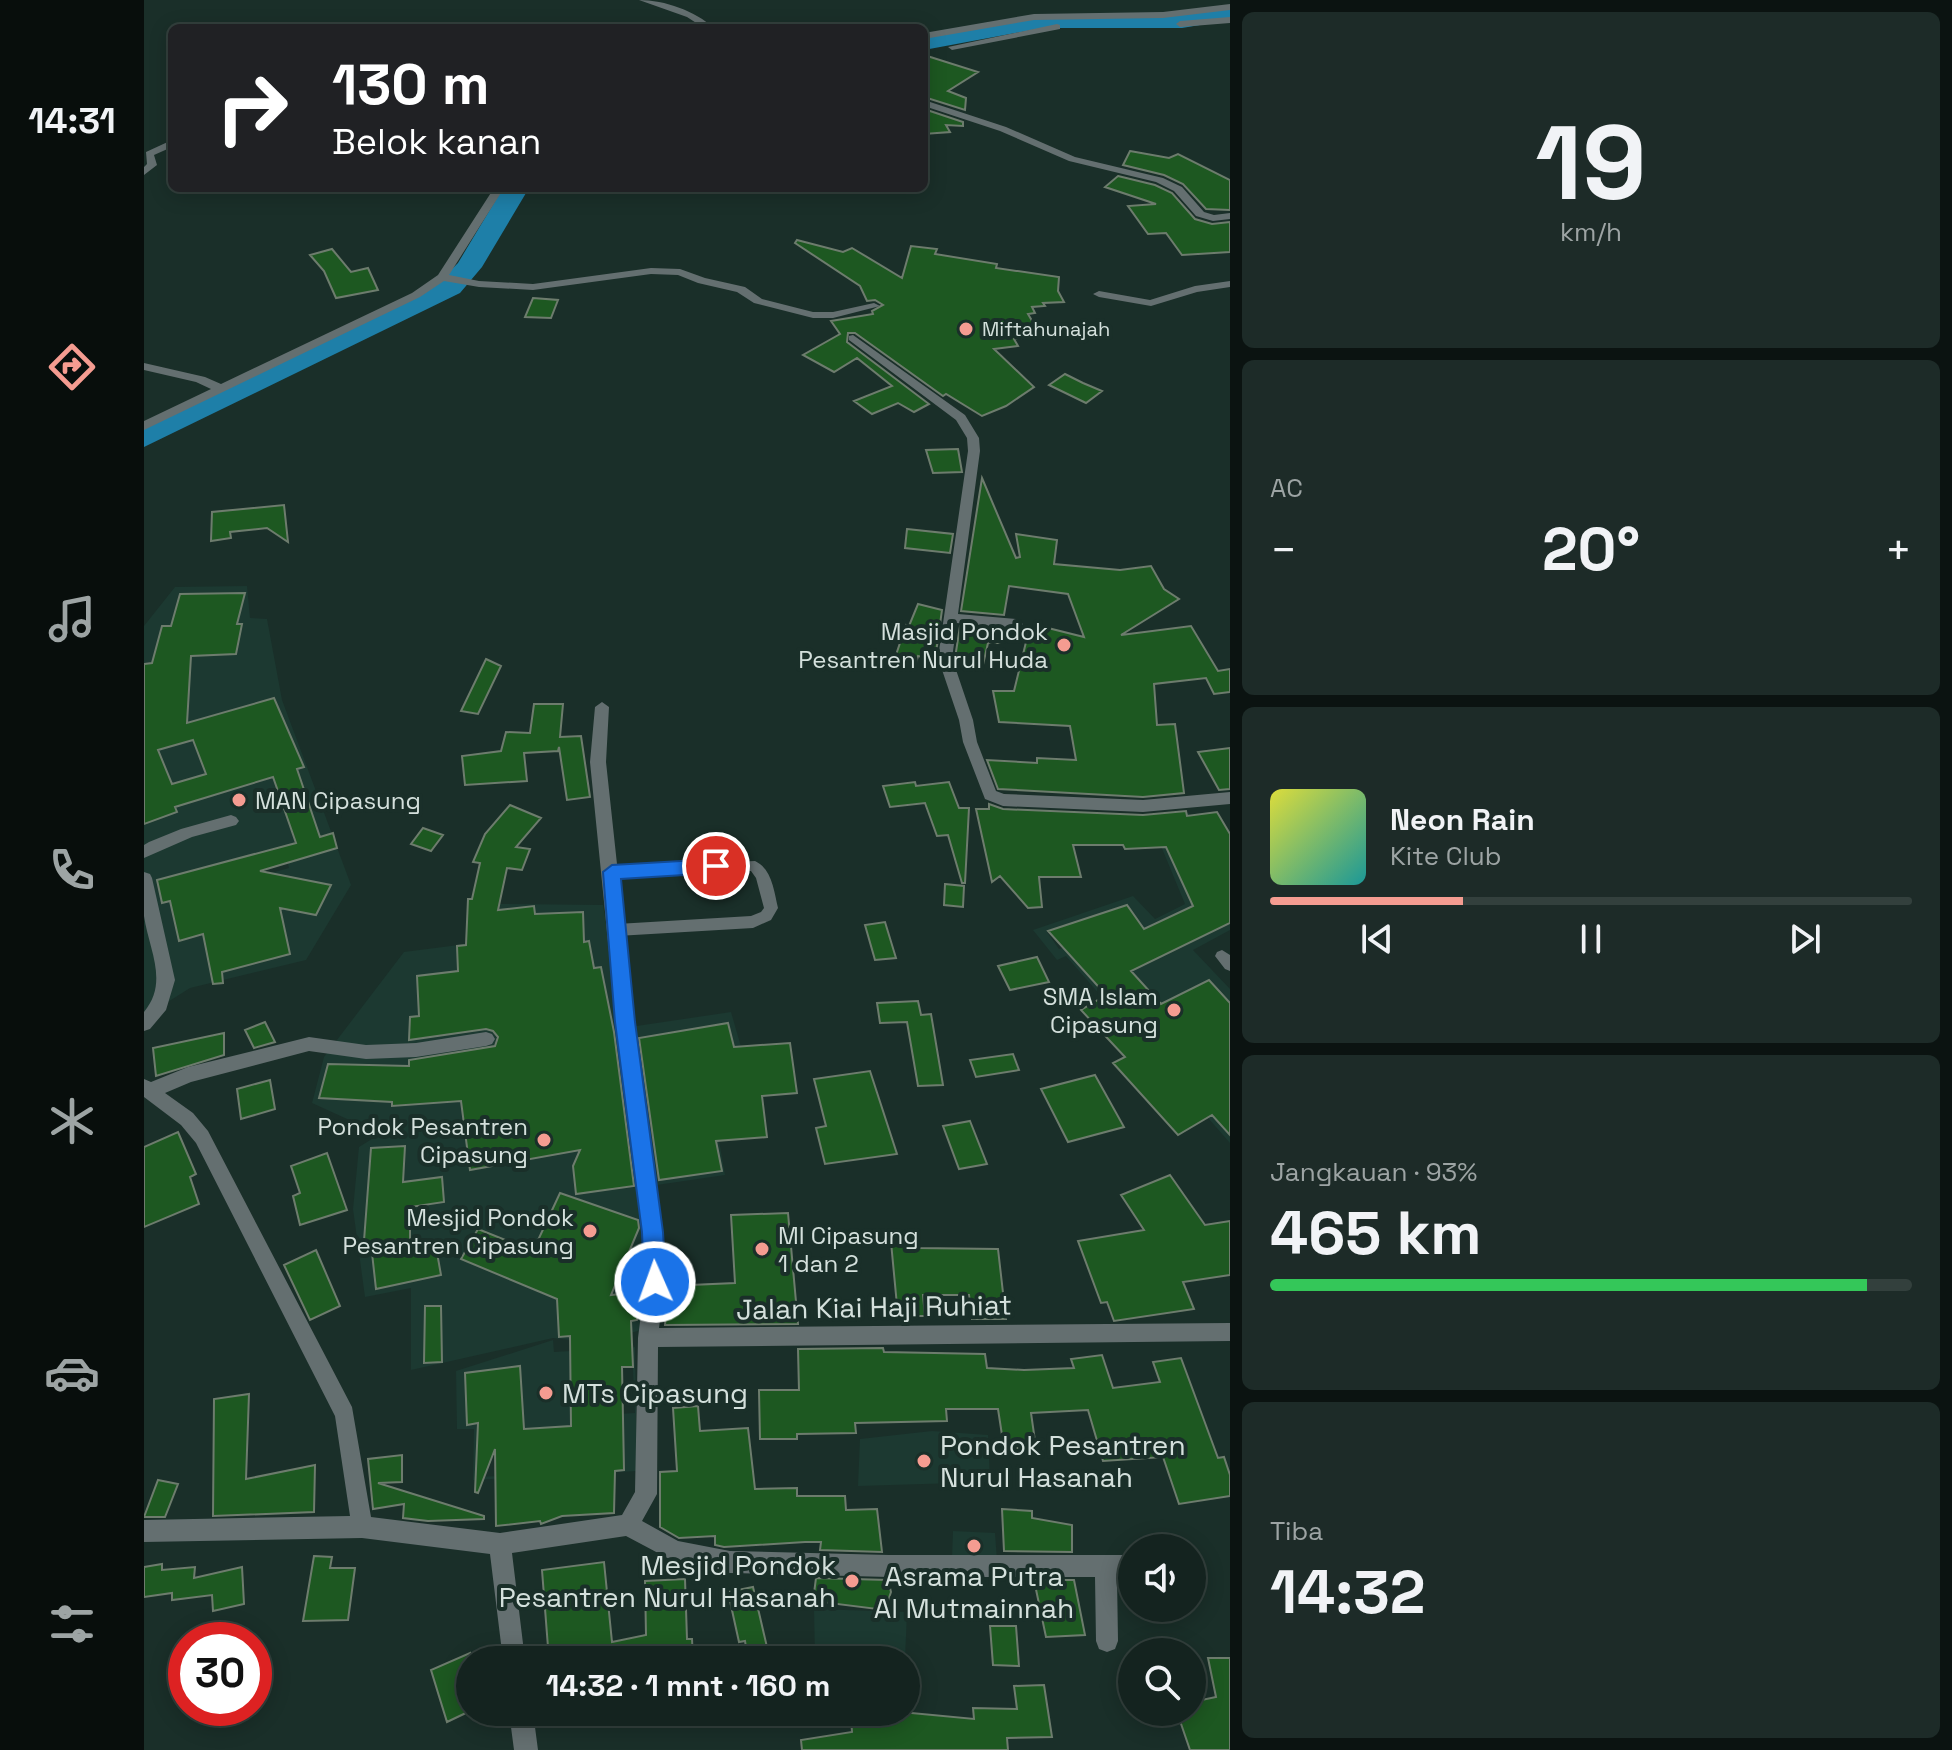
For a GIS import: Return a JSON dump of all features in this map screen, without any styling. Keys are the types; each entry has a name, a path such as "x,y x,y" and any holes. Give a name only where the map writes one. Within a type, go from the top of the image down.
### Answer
{"street":[{"path":"643,0 690,15 704,24"},
{"path":"928,35 1034,17 1163,15 1230,7"},
{"path":"952,47 1036,29 1230,20"},
{"path":"928,104 1003,129 1072,159 1159,180 1178,189 1200,214 1213,218 1230,216"},
{"path":"144,172 152,165 149,154 168,145"},
{"path":"144,426 416,295 445,278 497,192"},
{"path":"445,278 533,287 651,271 680,272 702,281 741,289 758,301 775,307 813,315 833,315 874,306"},
{"path":"1099,294 1151,303 1195,289 1230,284"},
{"path":"853,338 874,350 961,418 973,438 974,451 945,658 966,720 970,742 990,795 1003,800 1143,806 1230,798"},
{"path":"144,366 158,372 204,378 220,389"},
{"path":"950,618 1016,624"},
{"path":"602,707 598,762 612,872 625,1022 653,1232 655,1282 648,1338 646,1494 628,1525"},
{"path":"144,852 162,841 231,821"},
{"path":"144,878 167,980 160,1005 144,1024"},
{"path":"147,1089 188,1075 309,1044 366,1052 428,1049 486,1039"},
{"path":"147,1089 187,1119 202,1137 345,1414 362,1527"},
{"name":"Jalan Kiai Haji Ruhiat","path":"648,1338 1230,1332"},
{"path":"144,1531 362,1527 500,1544 628,1525 675,1551 730,1562 1118,1567"},
{"path":"500,1544 512,1646"},
{"path":"1106,1567 1107,1641"},
{"path":"523,1726 526,1750"}],"lane":[{"path":"612,872 755,866 763,877 771,908 766,916 753,922 617,930"}],"shaded area":[{"name":"MAN Cipasung","path":"247,586 250,618 267,619 282,700 351,885 306,960 190,988 144,1017 144,824 177,812 167,789 170,779 161,757 144,763 144,754 186,742 144,707 188,702 190,679 164,662 144,663 144,626 175,587","holes":["244,593 239,616 173,617 180,594","242,624 236,654 154,656 162,626","274,698 303,767 185,804 178,783 206,774 187,723","299,775 326,851 301,859 275,782","284,847 289,868 163,903","279,875 330,885 316,915 264,905","173,911 259,918 179,941","282,917 290,954 212,974 204,937"]},
{"name":"SMA Islam Cipasung","path":"1189,813 1225,886 1230,888 1103,949 1073,958 1230,1135 1230,1143 1066,956 1057,960 1033,930 1133,896 1155,919 1185,904 1149,817","holes":["1154,821 1222,888 1186,892","1127,905 1139,923 1059,949 1047,932"]},
{"name":"Pondok Pesantren Cipasung","path":"500,904 603,905 623,1028 731,1012 748,1071 708,1077 725,1175 643,1187 648,1220 644,1329 597,1343 553,1338 411,1370 411,1288 365,1297 353,1209 359,1147 380,1134 312,1103 324,1057 404,952 498,940"},
{"name":"SMA Islam Cipasung","path":"1230,923 1230,930 1193,950 1230,989 1230,1003 1209,980 1161,1004 1131,971"},
{"name":"MTs Cipasung","path":"553,1340 554,1352 635,1347 637,1471 473,1480 474,1429 457,1429 456,1371","holes":["632,1349 635,1413 571,1417","520,1366 523,1417 468,1424 465,1373","623,1424 624,1470 476,1477 478,1431"]},
{"name":"Pondok Pesantren Nurul Hasanah","path":"932,1431 988,1435 990,1482 858,1486 860,1439"},
{"name":"Asrama Putra Al Mutmainnah","path":"953,1531 995,1533 997,1560 952,1558"},
{"path":"814,1609 907,1612 906,1646 815,1646"}],"building":[{"path":"928,56 978,72 948,91 966,98 965,110 928,98"},
{"path":"928,110 963,122 963,126 946,125 950,132 928,134"},
{"path":"1130,151 1169,158 1178,154 1230,180 1230,210 1206,209 1183,184 1164,175 1123,165"},
{"path":"1118,176 1155,185 1172,193 1195,219 1212,224 1230,222 1230,252 1182,255 1166,233 1148,234 1128,206 1156,204 1105,187"},
{"path":"797,240 843,252 852,248 902,278 911,246 937,249 935,254 997,264 996,268 1059,277 1058,291 1064,302 1043,303 1045,306 1032,307 1035,313 1028,314 1041,336 1014,339 1018,346 994,349 1034,387 1006,406 982,416 946,394 943,396 855,333 848,333 847,342 929,404 914,412 898,403 872,414 854,401 892,386 857,358 834,372 803,355 840,334 831,321 873,314 872,311 883,305 875,300 867,301 860,286 795,243"},
{"path":"332,249 351,272 368,268 378,290 336,298 324,271 310,255"},
{"path":"533,298 558,300 551,318 525,317"},
{"path":"1065,374 1102,391 1086,403 1049,385"},
{"path":"958,449 962,472 933,473 926,450"},
{"path":"982,478 1016,558 1020,557 1016,534 1057,540 1054,564 1120,570 1151,566 1164,589 1179,599 1121,635 1191,626 1218,671 1230,669 1230,692 1214,694 1206,678 1154,684 1157,725 1175,724 1184,793 1143,797 998,789 987,760 1037,763 1037,758 1076,760 1070,726 999,722 993,691 1014,691 1028,634 1037,636 1040,626 1084,637 1068,594 1009,586 1004,615 961,611"},
{"path":"284,505 288,542 267,528 230,532 231,538 211,541 212,512"},
{"path":"907,529 953,534 950,553 905,548"},
{"path":"245,593 237,624 242,624 236,654 191,656 187,723 274,698 304,767 297,769 320,837 333,833 337,848 260,871 331,885 316,915 280,908 290,954 222,972 223,983 213,984 203,934 179,941 170,901 162,903 157,880 296,843 273,777 175,807 177,812 144,824 144,664 152,663 162,626 171,626 180,594","holes":["193,740 206,774 172,784 158,750"]},
{"path":"918,604 942,610 935,660 918,656 915,667 893,664 906,625 909,626"},
{"path":"960,626 1002,631 1000,643 988,643 982,669 957,664 955,658"},
{"path":"486,659 501,666 478,714 461,711"},
{"path":"534,704 563,704 560,737 581,736 590,797 567,800 559,747 558,751 524,753 527,781 465,785 462,756 501,751 506,732 530,733"},
{"path":"1230,748 1230,789 1219,790 1198,752"},
{"path":"915,782 916,786 949,782 959,808 969,808 965,883 962,883 948,835 937,836 925,803 890,807 883,786"},
{"path":"989,804 1003,809 1143,815 1186,811 1187,816 1217,812 1230,834 1230,923 1131,971 1161,1004 1209,980 1230,1003 1230,1135 1212,1115 1178,1135 1113,1063 1125,1057 1081,1010 1106,995 1048,931 1127,905 1144,929 1193,906 1166,847 1125,849 1123,845 1073,845 1081,877 1039,877 1042,907 1028,908 1000,876 992,882 976,809 989,809"},
{"path":"510,805 541,818 516,847 530,849 522,870 507,868 498,910 534,906 535,914 583,912 584,942 589,941 594,968 601,967 614,1032 634,1186 576,1194 573,1166 580,1150 470,1170 461,1101 392,1106 392,1102 319,1098 328,1064 409,1066 409,1060 495,1046 498,1037 486,1029 409,1040 410,1017 419,1016 417,976 458,971 457,946 466,945 468,899 472,899 480,863 473,862 485,834"},
{"path":"423,828 443,835 431,851 411,844"},
{"path":"945,884 964,886 963,907 944,905"},
{"path":"885,922 896,958 875,960 865,925"},
{"path":"1037,957 1049,982 1010,990 998,966"},
{"path":"918,1001 921,1015 931,1014 943,1085 918,1086 907,1022 880,1023 877,1003"},
{"path":"265,1022 275,1042 254,1048 245,1030"},
{"path":"728,1023 734,1047 790,1043 797,1093 762,1096 767,1137 716,1141 722,1171 659,1180 639,1038"},
{"path":"224,1033 224,1055 156,1076 153,1048"},
{"path":"1013,1054 1019,1070 976,1077 970,1060"},
{"path":"870,1071 897,1154 825,1164 816,1128 826,1126 814,1079"},
{"path":"1095,1075 1124,1127 1068,1142 1041,1089"},
{"path":"270,1080 275,1109 241,1119 237,1089"},
{"path":"970,1121 987,1164 959,1169 943,1126"},
{"path":"178,1132 196,1174 190,1177 199,1204 144,1227 144,1147"},
{"path":"405,1146 403,1182 442,1177 444,1202 410,1207 410,1252 436,1247 441,1275 376,1289 372,1253 363,1254 371,1148"},
{"path":"327,1153 347,1210 300,1225 293,1196 300,1193 291,1166"},
{"path":"1170,1175 1205,1225 1230,1221 1230,1275 1183,1282 1194,1309 1114,1321 1107,1302 1101,1303 1078,1241 1144,1230 1121,1195"},
{"path":"560,1193 638,1220 639,1228 611,1295 641,1292 637,1320 631,1321 633,1367 622,1367 624,1470 615,1471 614,1513 562,1516 541,1524 540,1521 496,1526 495,1449 478,1493 475,1492 478,1423 467,1425 465,1373 520,1366 524,1429 571,1426 570,1336 559,1337 557,1299 461,1259 478,1229 533,1251"},
{"name":"MI Cipasung 1 dan 2","path":"788,1213 798,1324 665,1325 668,1286 735,1283 731,1215"},
{"path":"891,1242 918,1242 918,1248 998,1249 1006,1319 972,1319 969,1295 923,1295 925,1316 898,1316"},
{"path":"316,1250 340,1306 310,1320 284,1265"},
{"path":"425,1306 441,1306 442,1362 424,1363"},
{"path":"883,1348 884,1352 985,1354 987,1368 1024,1370 1074,1368 1071,1359 1102,1355 1113,1388 1160,1382 1153,1362 1181,1358 1218,1458 1224,1457 1230,1475 1230,1496 1179,1504 1163,1457 1103,1461 1088,1410 1031,1413 1036,1448 1004,1448 998,1409 946,1409 947,1421 855,1423 856,1433 797,1434 797,1439 760,1439 759,1390 799,1390 798,1349"},
{"path":"249,1394 246,1479 315,1465 314,1512 213,1516 214,1399"},
{"path":"698,1406 700,1431 748,1428 755,1489 797,1488 797,1496 845,1496 846,1510 877,1509 882,1552 820,1550 821,1542 724,1547 715,1545 715,1536 679,1538 660,1527 660,1472 677,1471 673,1408"},
{"path":"402,1455 402,1482 378,1483 484,1516 484,1519 428,1521 403,1518 404,1504 373,1509 368,1459"},
{"path":"158,1480 178,1484 165,1517 144,1517"},
{"path":"1002,1509 1032,1511 1032,1518 1072,1525 1072,1552 1004,1551"},
{"path":"314,1556 332,1557 330,1568 355,1568 348,1620 303,1621"},
{"path":"604,1562 612,1642 646,1635 645,1581 685,1579 687,1639 692,1639 692,1646 548,1646 542,1570"},
{"path":"162,1564 162,1570 195,1567 194,1578 242,1567 244,1604 213,1611 212,1595 172,1600 172,1593 144,1597 144,1567"},
{"name":"Mesjid Pondok Pesantren Nurul Hasanah","path":"816,1578 888,1580 891,1592 885,1610 813,1601"},
{"path":"1034,1580 1074,1580 1085,1635 1046,1637"},
{"path":"753,1587 767,1646 746,1646 745,1641 739,1642 728,1592"},
{"path":"990,1626 1016,1626 1019,1666 993,1665"},
{"path":"1208,1658 1230,1658 1230,1750 1190,1750 1182,1726 1206,1726 1206,1699 1216,1697"},
{"path":"456,1659 456,1718 447,1722 431,1670"},
{"path":"1044,1685 1052,1737 1007,1738 1008,1750 802,1750 801,1740 852,1732 852,1726 920,1726 920,1714 974,1719 973,1708 1017,1709 1014,1686"}],"waterway":[{"path":"928,42 1043,21 1182,21 1230,14"},
{"path":"144,438 450,287 469,267 514,192"}],"place":[{"name":"Miftahunajah","path":"966,329"},
{"name":"Masjid Pondok Pesantren Nurul Huda","path":"1064,645"},
{"name":"MAN Cipasung","path":"239,800"},
{"name":"SMA Islam Cipasung","path":"1174,1010"},
{"name":"Pondok Pesantren Cipasung","path":"544,1140"},
{"name":"Mesjid Pondok Pesantren Cipasung","path":"590,1231"},
{"name":"MI Cipasung 1 dan 2","path":"762,1249"},
{"name":"MTs Cipasung","path":"546,1393"},
{"name":"Pondok Pesantren Nurul Hasanah","path":"924,1461"},
{"name":"Asrama Putra Al Mutmainnah","path":"974,1546"},
{"name":"Mesjid Pondok Pesantren Nurul Hasanah","path":"852,1581"}],"route":[{"path":"655,1282 653,1232 625,1022 612,872 716,866"}]}
